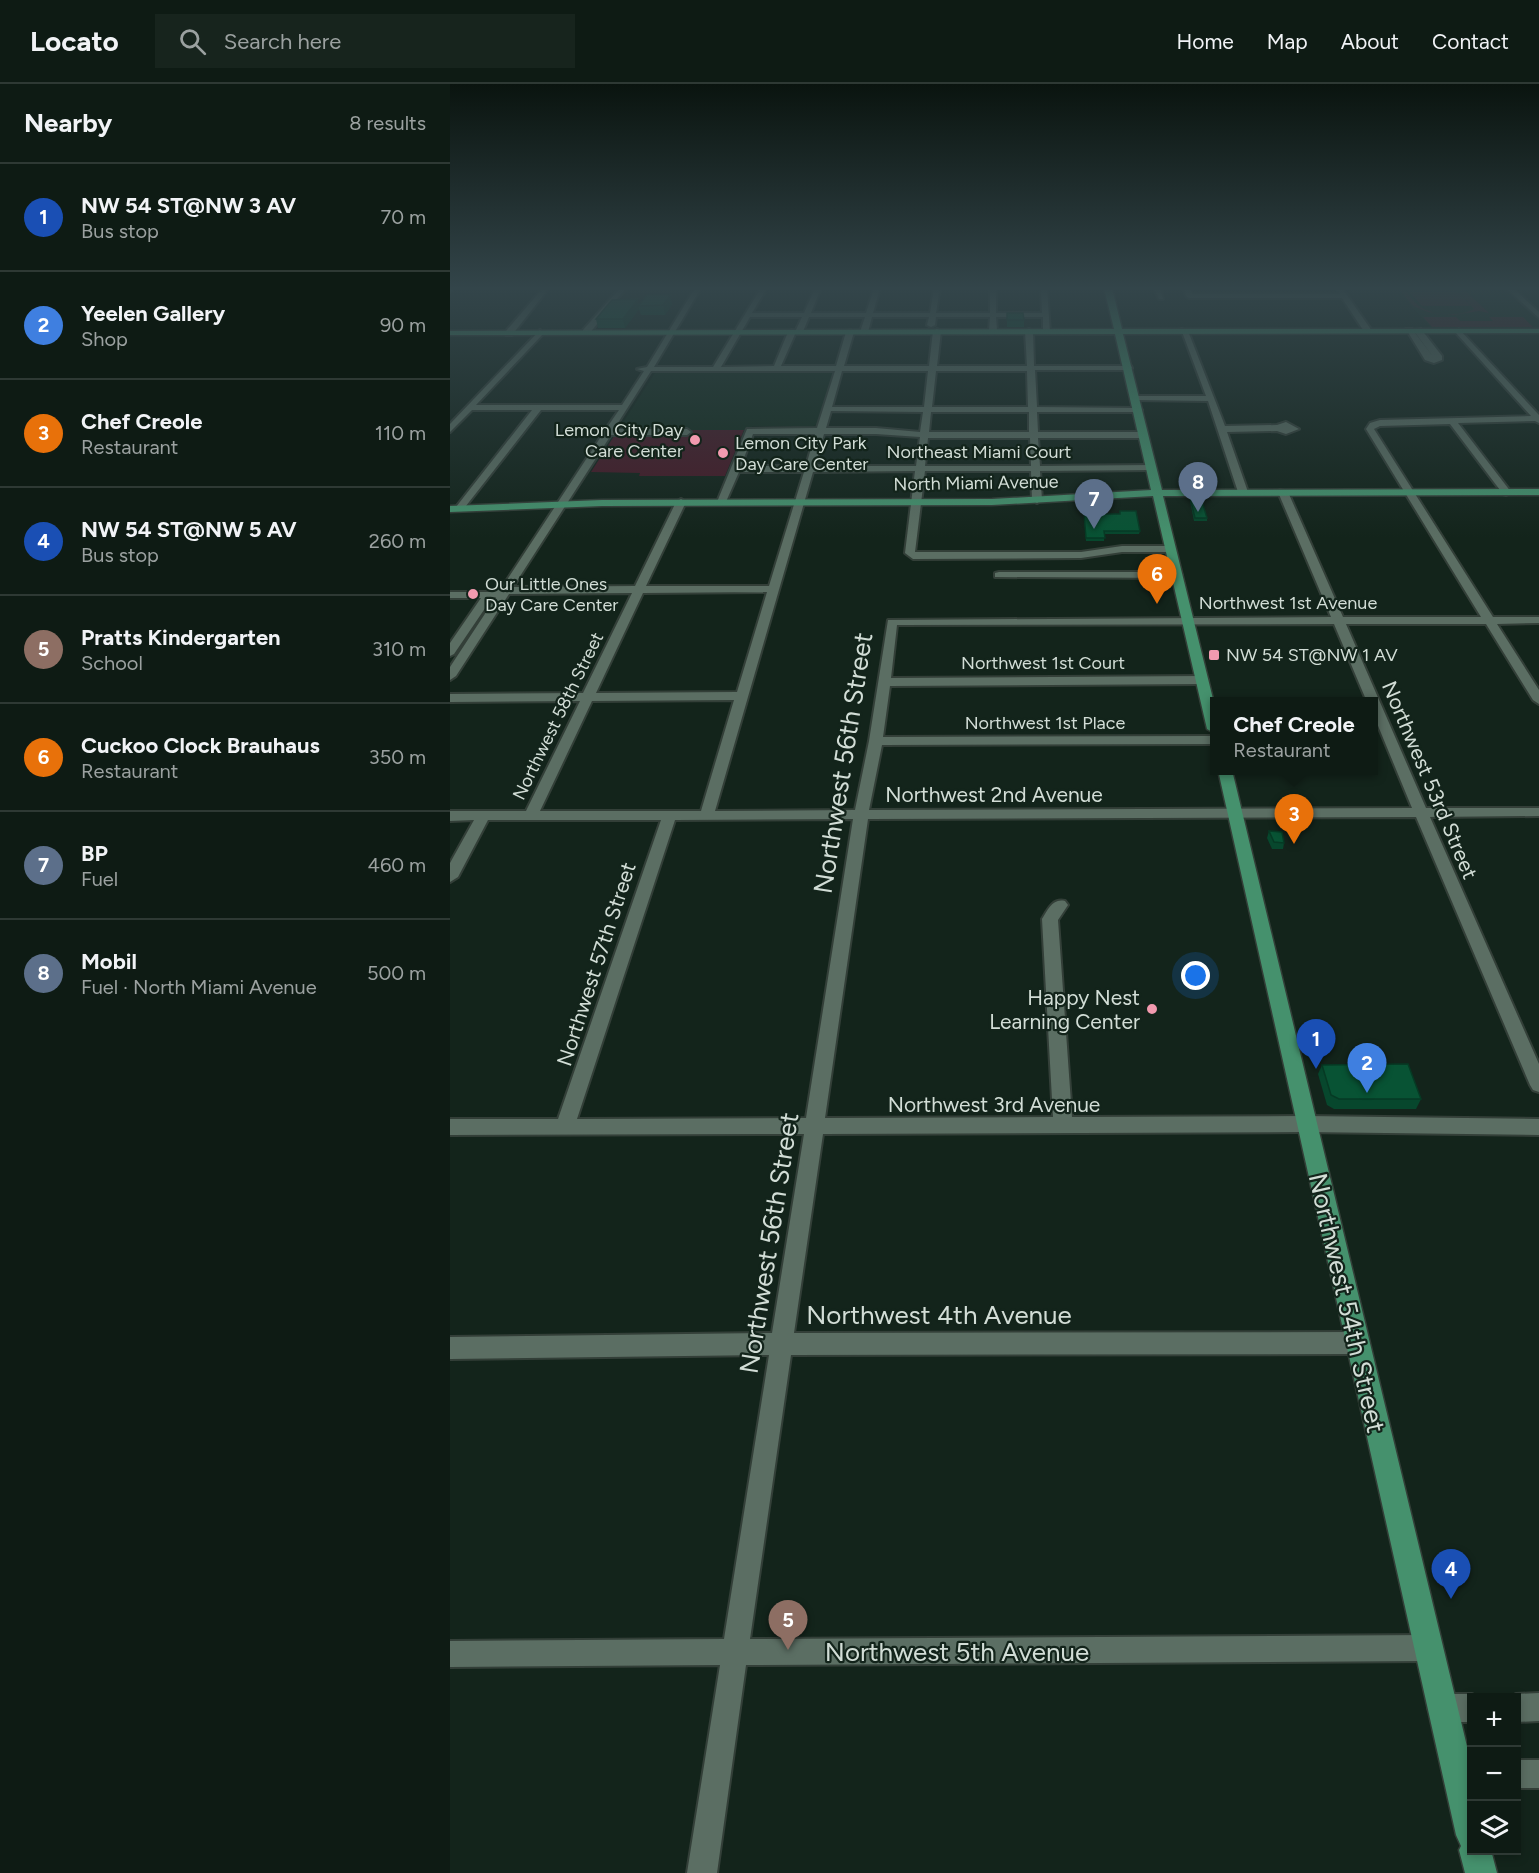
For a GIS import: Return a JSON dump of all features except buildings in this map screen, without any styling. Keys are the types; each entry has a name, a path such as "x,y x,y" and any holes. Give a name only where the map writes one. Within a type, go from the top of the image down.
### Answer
{"main road":[{"path":"1129,371 1210,711"},
{"name":"North Miami Avenue","path":"454,509 681,502 1037,500 1157,493 1538,493"},
{"name":"Northwest 54th Street","path":"1225,775 1428,1648 1457,1708 1468,1801"},
{"path":"1476,1855 1480,1873"}],"street":[{"path":"450,429 504,371"},
{"path":"450,676 555,506 643,371"},
{"path":"706,816 836,371"},
{"path":"933,371 910,553 913,556 1081,555 1122,549 1170,549"},
{"path":"1030,371 1037,500"},
{"path":"1200,371 1243,492"},
{"path":"1495,371 1538,419"},
{"path":"1135,398 1211,399"},
{"path":"470,408 620,408"},
{"path":"454,509 538,408"},
{"path":"826,409 1138,410"},
{"path":"1538,419 1380,423 1372,425 1370,429 1539,700"},
{"path":"1452,421 1506,492"},
{"path":"1220,428 1230,430 1278,428"},
{"path":"722,502 750,431 876,431 924,435 1143,435"},
{"path":"603,432 687,432"},
{"name":"Northeast Miami Court","path":"735,469 1151,468"},
{"name":"Northwest 53rd Street","path":"1282,492 1372,697"},
{"name":"Northwest 58th Street","path":"531,816 590,697 681,502"},
{"path":"450,652 555,506"},
{"path":"999,575 1177,575"},
{"path":"450,595 489,595 505,590 774,589"},
{"name":"Northwest 1st Avenue","path":"892,622 1539,620"},
{"name":"Northwest 56th Street","path":"702,1873 861,815 885,682 892,622"},
{"name":"Northwest 1st Court","path":"885,682 1202,681"},
{"path":"450,698 741,696"},
{"name":"Northwest 53rd Street","path":"1378,711 1539,1085"},
{"name":"Northwest 1st Place","path":"876,741 1210,740"},
{"name":"Northwest 2nd Avenue","path":"450,816 1539,812"},
{"path":"450,877 483,816"},
{"name":"Northwest 57th Street","path":"565,1127 669,816"},
{"path":"1060,904 1050,919 1063,1126"},
{"name":"Northwest 3rd Avenue","path":"450,1127 1305,1124 1539,1127"},
{"name":"Northwest 4th Avenue","path":"450,1348 781,1344 1356,1343"},
{"name":"Northwest 5th Avenue","path":"450,1654 1428,1648"},
{"path":"1521,1708 1539,1707"},
{"path":"1521,1774 1539,1774"}],"shaded area":[{"path":"833,372 817,424 813,426 753,426 744,430 618,430 655,373"},
{"path":"618,430 744,430 725,476 639,476 640,473 591,472"}],"place":[{"name":"Lemon City Day Care Center","path":"695,440"},
{"name":"Lemon City Park Day Care Center","path":"723,453"},
{"name":"Mobil","path":"1198,512"},
{"name":"BP","path":"1094,529"},
{"name":"Our Little Ones Day Care Center","path":"473,594"},
{"name":"Cuckoo Clock Brauhaus","path":"1157,604"},
{"name":"NW 54 ST@NW 1 AV","path":"1214,655"},
{"name":"Chef Creole","path":"1294,844"},
{"name":"Happy Nest Learning Center","path":"1152,1009"},
{"name":"NW 54 ST@NW 3 AV","path":"1316,1069"},
{"name":"Yeelen Gallery","path":"1367,1093"},
{"name":"NW 54 ST@NW 5 AV","path":"1451,1599"},
{"name":"Pratts Kindergarten","path":"788,1650"}]}
